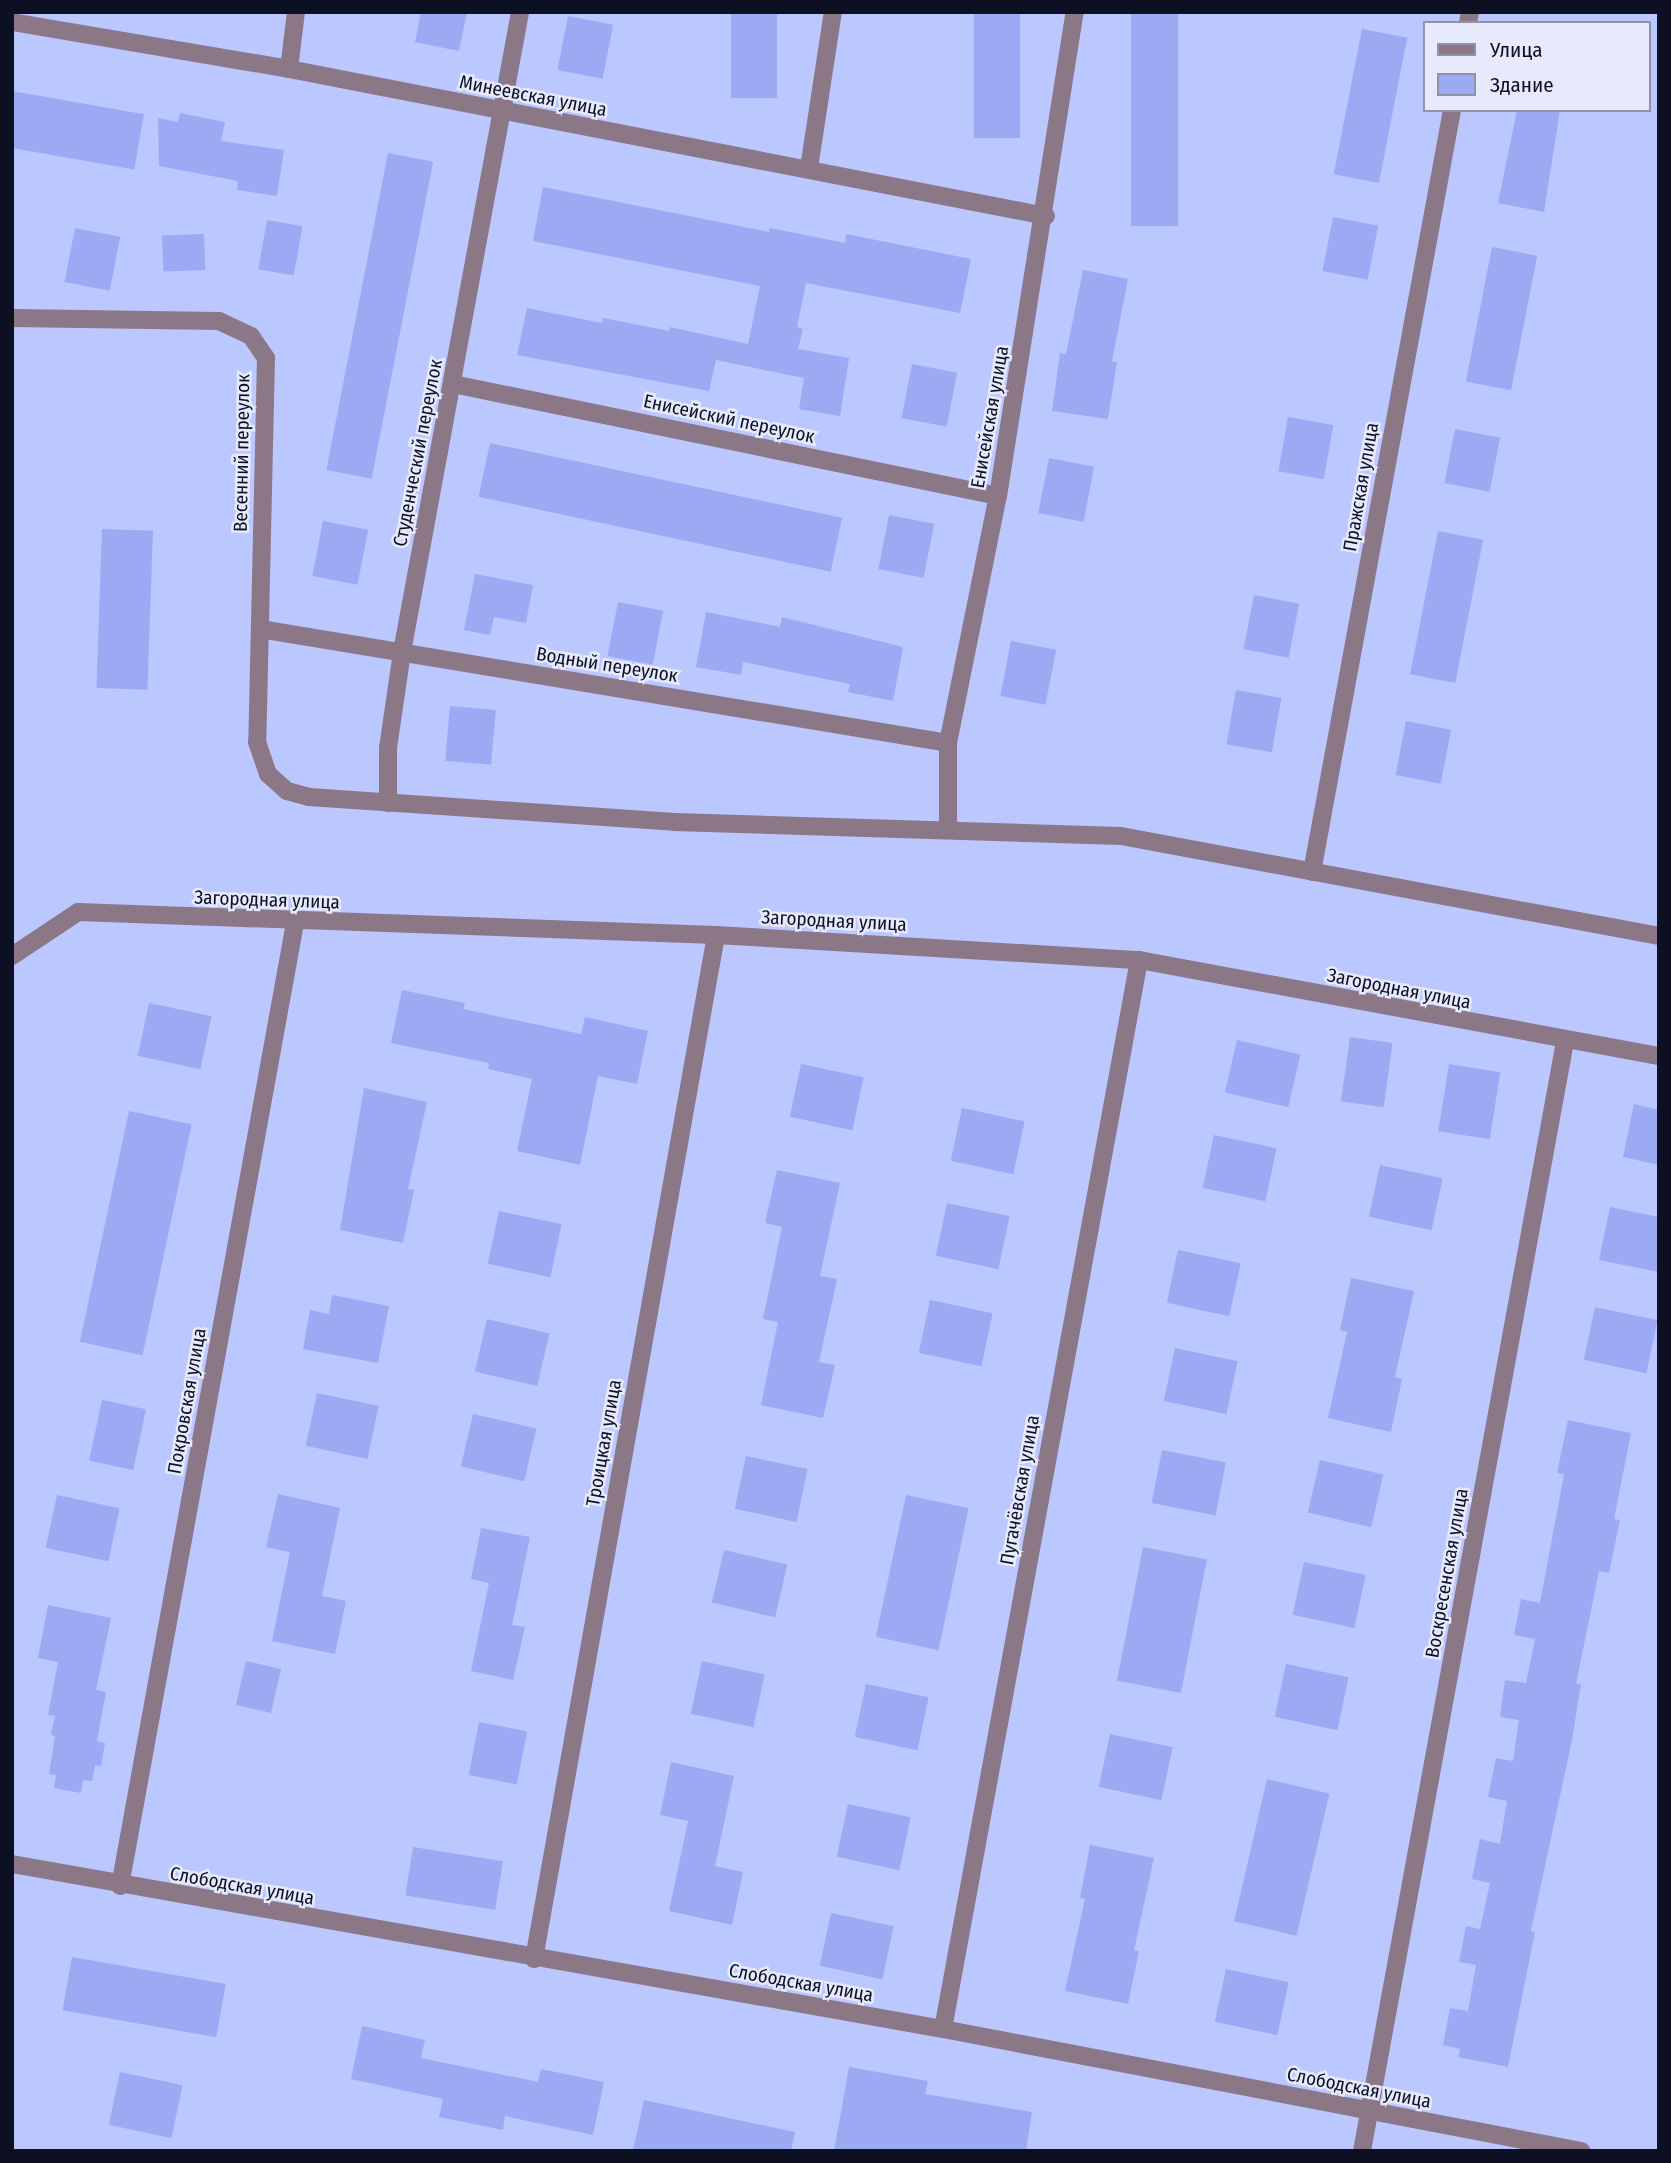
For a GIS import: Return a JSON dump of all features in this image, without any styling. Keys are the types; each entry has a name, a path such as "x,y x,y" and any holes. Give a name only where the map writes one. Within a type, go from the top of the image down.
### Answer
{"street":[{"path":"289,69 296,12"},
{"name":"Студенческий переулок","path":"388,803 388,748 402,652 520,12"},
{"path":"809,168 833,12"},
{"name":"Енисейская улица","path":"948,828 948,743 998,496 1046,216 1075,12"},
{"name":"Минеевская улица","path":"12,22 289,69 502,113 809,168 1046,216"},
{"name":"Пражская улица","path":"1312,872 1452,112"},
{"name":"Весенний переулок","path":"12,318 219,321 251,336 266,358 257,742 268,775 288,791 309,797 388,803"},
{"name":"Енисейский переулок","path":"453,384 998,496"},
{"name":"Водный переулок","path":"260,629 948,743"},
{"path":"388,803 674,822 948,828 1121,836 1659,936"},
{"name":"Загородная улица","path":"12,957 78,912 295,923 716,935 1139,960 1565,1042 1659,1056"},
{"name":"Покровская улица","path":"120,1886 295,923"},
{"name":"Троицкая улица","path":"534,1959 716,935"},
{"name":"Пугачёвская улица","path":"943,2029 1139,960"},
{"name":"Воскресенская улица","path":"1362,2151 1565,1042"},
{"name":"Слободская улица","path":"12,1864 120,1886 943,2029 1581,2151"}],"building":[{"path":"421,12 467,12 459,51 415,42"},
{"path":"731,12 777,12 777,98 731,98"},
{"path":"974,12 1020,12 1020,138 974,138"},
{"path":"1131,12 1178,12 1178,226 1131,226"},
{"path":"568,16 613,25 603,79 558,70"},
{"path":"1362,29 1407,38 1379,183 1334,174"},
{"path":"12,91 144,114 134,169 12,148"},
{"path":"1517,112 1560,112 1544,212 1498,203"},
{"path":"180,113 225,122 221,141 284,150 277,196 237,190 238,181 159,166 158,118 178,122"},
{"path":"388,153 433,162 372,479 326,470"},
{"path":"543,187 769,232 770,228 845,243 846,234 971,259 960,313 806,283 797,327 803,329 798,349 849,358 840,416 799,409 804,378 716,360 709,391 517,355 527,308 602,323 603,318 669,331 670,327 748,344 760,286 533,241"},
{"path":"1333,217 1378,226 1368,280 1323,271"},
{"path":"267,220 302,226 294,275 258,269"},
{"path":"75,228 120,237 110,291 65,282"},
{"path":"204,234 205,270 163,271 162,235"},
{"path":"1492,247 1537,256 1511,390 1466,381"},
{"path":"1083,270 1128,279 1112,361 1117,362 1108,419 1052,411 1060,353 1066,354"},
{"path":"912,364 957,373 947,427 902,418"},
{"path":"1288,417 1333,425 1324,479 1278,471"},
{"path":"1455,429 1500,438 1490,492 1445,483"},
{"path":"490,443 842,518 831,572 479,497"},
{"path":"1049,458 1094,467 1083,522 1038,513"},
{"path":"889,515 934,524 924,578 879,569"},
{"path":"323,521 368,530 357,585 312,576"},
{"path":"102,529 153,531 147,690 96,688"},
{"path":"1438,531 1483,540 1455,683 1410,674"},
{"path":"475,574 533,585 526,623 494,617 490,635 464,630"},
{"path":"1254,595 1299,604 1289,658 1244,649"},
{"path":"618,602 663,611 653,665 608,656"},
{"path":"706,612 780,627 782,617 903,647 893,701 848,692 850,684 743,662 741,675 696,667"},
{"path":"1011,641 1056,650 1045,705 1000,696"},
{"path":"1236,690 1281,698 1272,752 1226,744"},
{"path":"450,706 496,710 491,765 445,761"},
{"path":"1406,721 1451,730 1441,784 1396,775"},
{"path":"402,990 465,1003 463,1009 581,1034 585,1017 648,1031 637,1084 598,1076 580,1165 517,1151 532,1079 488,1069 489,1063 391,1043"},
{"path":"149,1003 212,1016 200,1069 138,1056"},
{"path":"1350,1037 1393,1043 1384,1107 1341,1101"},
{"path":"1237,1040 1300,1055 1288,1107 1225,1093"},
{"path":"801,1064 864,1077 852,1130 790,1117"},
{"path":"1449,1064 1500,1072 1490,1139 1438,1131"},
{"path":"364,1088 427,1102 408,1189 414,1190 403,1243 340,1230"},
{"path":"1634,1104 1659,1110 1659,1165 1623,1157"},
{"path":"962,1108 1025,1121 1013,1174 951,1161"},
{"path":"129,1111 192,1124 143,1355 80,1342"},
{"path":"1214,1135 1277,1148 1265,1201 1203,1188"},
{"path":"1380,1165 1443,1178 1432,1230 1369,1217"},
{"path":"777,1170 840,1183 820,1276 837,1279 819,1362 835,1365 823,1418 761,1405 778,1322 763,1319 782,1227 765,1223"},
{"path":"947,1203 1010,1216 998,1269 936,1256"},
{"path":"1610,1207 1659,1217 1659,1272 1599,1260"},
{"path":"499,1211 562,1224 550,1277 488,1264"},
{"path":"1178,1250 1241,1263 1229,1316 1167,1303"},
{"path":"1351,1278 1414,1291 1395,1377 1402,1379 1391,1432 1328,1418 1347,1332 1340,1330"},
{"path":"332,1295 389,1306 378,1363 303,1349 310,1310 329,1314"},
{"path":"930,1300 993,1313 981,1366 919,1353"},
{"path":"1595,1307 1658,1320 1646,1373 1584,1360"},
{"path":"487,1319 549,1333 537,1386 475,1372"},
{"path":"1175,1348 1238,1361 1226,1414 1164,1401"},
{"path":"317,1393 379,1406 367,1459 306,1446"},
{"path":"102,1400 146,1409 133,1470 89,1461"},
{"path":"473,1414 536,1429 524,1481 461,1467"},
{"path":"1568,1420 1631,1433 1614,1519 1620,1520 1609,1573 1599,1571 1576,1684 1581,1684 1572,1740 1531,1931 1535,1932 1508,2067 1458,2057 1460,2049 1443,2045 1450,2008 1468,2011 1476,1965 1459,1962 1466,1926 1480,1929 1490,1883 1472,1879 1480,1839 1500,1844 1507,1801 1488,1797 1496,1758 1513,1761 1519,1720 1500,1717 1505,1680 1526,1683 1535,1639 1514,1635 1521,1599 1540,1603 1564,1474 1557,1473"},
{"path":"1162,1450 1226,1462 1216,1515 1152,1503"},
{"path":"746,1456 808,1469 796,1522 735,1509"},
{"path":"1320,1460 1383,1475 1371,1527 1308,1513"},
{"path":"278,1494 340,1508 322,1596 346,1601 335,1654 272,1641 290,1552 266,1547"},
{"path":"57,1495 120,1508 108,1561 46,1548"},
{"path":"906,1495 969,1508 938,1650 876,1637"},
{"path":"481,1528 530,1537 512,1625 525,1627 513,1680 471,1671 489,1583 471,1579"},
{"path":"1143,1547 1207,1559 1181,1693 1117,1681"},
{"path":"724,1550 787,1565 775,1617 712,1603"},
{"path":"1304,1562 1366,1575 1354,1628 1293,1615"},
{"path":"48,1605 111,1618 96,1690 106,1692 97,1741 105,1743 101,1766 95,1765 92,1781 83,1780 81,1793 54,1788 56,1775 49,1774 55,1716 48,1715 58,1662 38,1658"},
{"path":"246,1661 281,1669 271,1713 236,1705"},
{"path":"702,1661 765,1674 753,1727 691,1714"},
{"path":"1286,1664 1349,1677 1337,1730 1275,1717"},
{"path":"866,1684 929,1697 917,1750 855,1737"},
{"path":"479,1722 527,1731 517,1784 469,1775"},
{"path":"1110,1734 1173,1747 1161,1800 1099,1787"},
{"path":"671,1762 734,1776 715,1866 743,1872 732,1925 669,1911 688,1821 660,1815"},
{"path":"1267,1779 1329,1793 1297,1936 1234,1921"},
{"path":"848,1804 911,1817 899,1870 837,1857"},
{"path":"1090,1845 1154,1858 1134,1950 1139,1951 1128,2004 1065,1991 1085,1899 1080,1898"},
{"path":"413,1847 503,1861 495,1910 405,1895"},
{"path":"831,1913 894,1926 882,1979 820,1966"},
{"path":"72,1957 226,1984 216,2037 63,2010"},
{"path":"1226,1969 1289,1982 1277,2035 1215,2022"},
{"path":"362,2026 425,2040 421,2058 538,2082 541,2069 604,2082 593,2135 505,2116 503,2130 439,2117 443,2099 351,2079"},
{"path":"849,2067 928,2081 925,2094 1032,2112 1026,2151 834,2151"},
{"path":"120,2072 183,2085 171,2138 109,2125"},
{"path":"644,2100 795,2132 791,2151 633,2151"}]}
